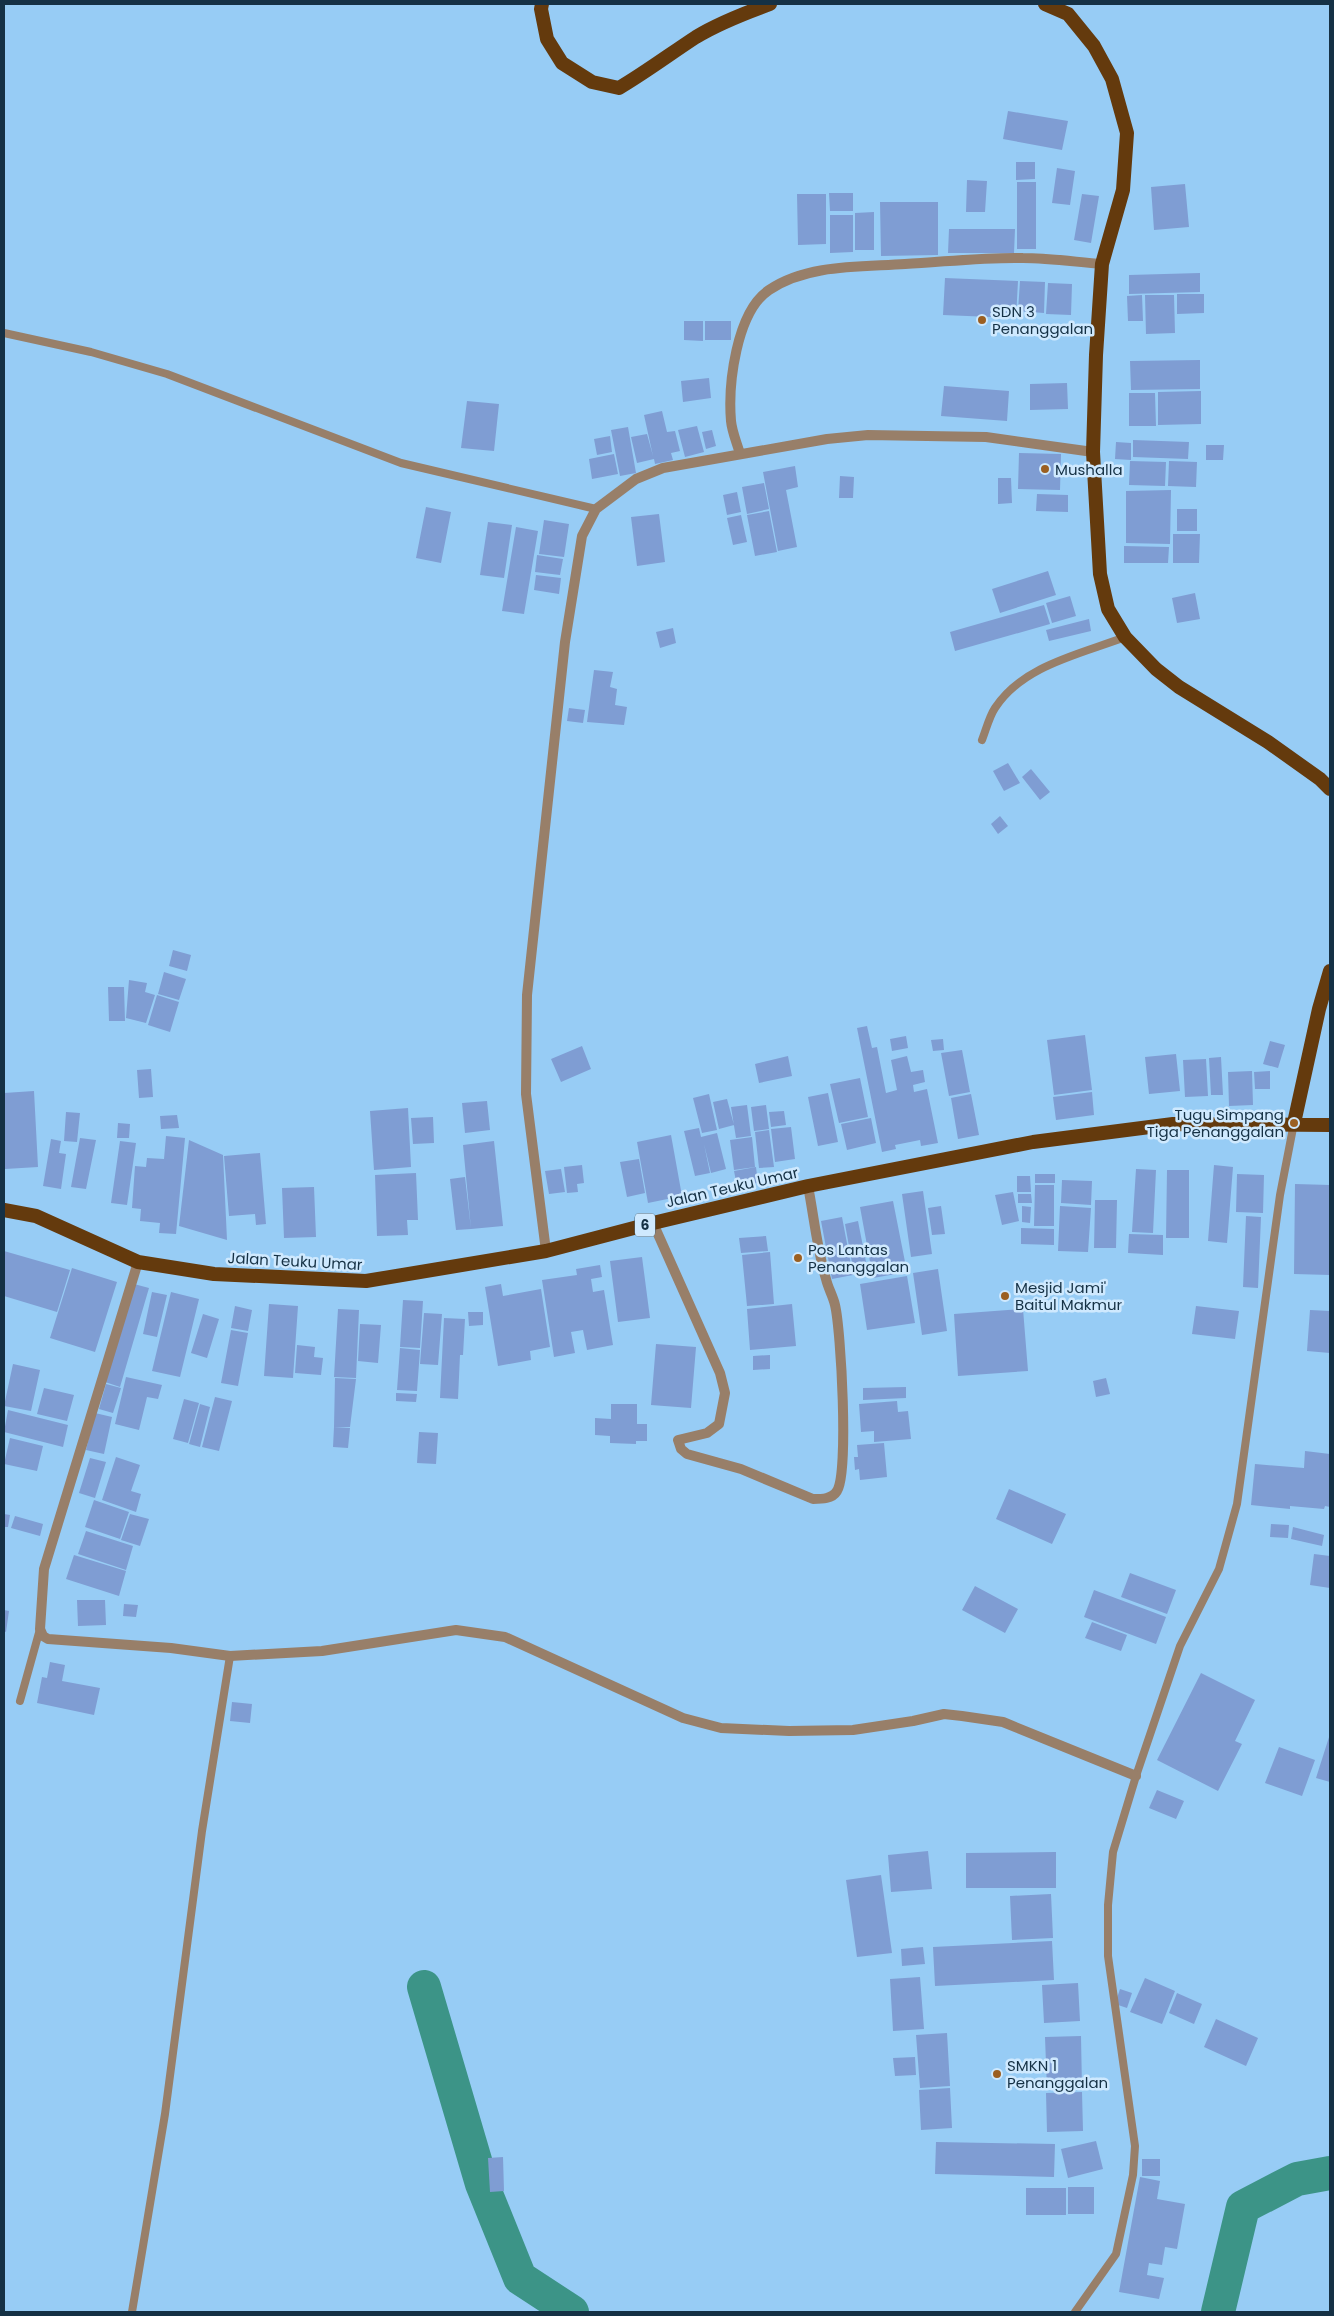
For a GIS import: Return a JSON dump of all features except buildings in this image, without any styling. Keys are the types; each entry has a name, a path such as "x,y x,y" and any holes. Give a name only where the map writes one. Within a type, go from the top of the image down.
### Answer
{"highway":[{"path":"542,4 540,8 547,39 562,63 592,82 619,88 647,72 697,37 733,18 770,4"},
{"path":"1045,4 1068,14 1094,46 1112,79 1127,133 1123,190 1102,264 1093,452 1100,574 1108,609 1125,637 1156,669 1179,687 1268,742 1320,779 1330,789"},
{"path":"1294,1123 1330,971"},
{"name":"Jalan Teuku Umar","path":"4,1210 36,1216 138,1262 214,1274 366,1281 546,1251 653,1222 808,1186 1034,1142 1173,1124 1294,1123 1330,1125"}],"street":[{"path":"740,454 731,422 731,395 733,372 744,324 755,304 768,291 784,282 813,272 842,268 967,260 1023,258 1102,264"},
{"path":"546,1251 526,1094 527,995 565,642 582,536 596,509 636,478 663,468 827,439 908,434 986,437 1093,452"},
{"path":"653,1222 712,1350 720,1373 724,1393 719,1424 707,1433 678,1440 681,1449 686,1454 741,1469 813,1499 824,1499 838,1490 842,1468 839,1343 835,1304 826,1280 808,1186"},
{"path":"138,1262 44,1568 40,1629 43,1636 48,1639 171,1648 230,1656 345,1648 401,1637 456,1630 505,1637 683,1718 721,1728 789,1731 853,1730 913,1721 944,1714 962,1716 1003,1722 1136,1776"}],"lane":[{"path":"4,334 91,352 167,374 401,463 596,509"},
{"path":"982,740 995,708 1026,677 1045,667 1125,637"},
{"path":"1075,2312 1116,2254 1133,2175 1135,2146 1109,1965 1108,1905 1113,1852 1136,1776 1180,1646 1219,1569 1237,1504 1280,1194 1294,1123"},
{"path":"20,1702 40,1629"},
{"path":"132,2312 165,2114 202,1831 230,1656"}],"waterway":[{"path":"424,1987 482,2184 520,2278 572,2312"},
{"path":"1218,2312 1243,2207 1297,2179 1330,2173"}],"place":[{"name":"SDN 3 Penanggalan","path":"982,320"},
{"name":"Mushalla","path":"1045,469"},
{"name":"Tugu Simpang Tiga Penanggalan","path":"1294,1123"},
{"name":"Pos Lantas Penanggalan","path":"798,1258"},
{"name":"Mesjid Jami' Baitul Makmur","path":"1005,1296"},
{"name":"SMKN 1 Penanggalan","path":"997,2074"}]}
